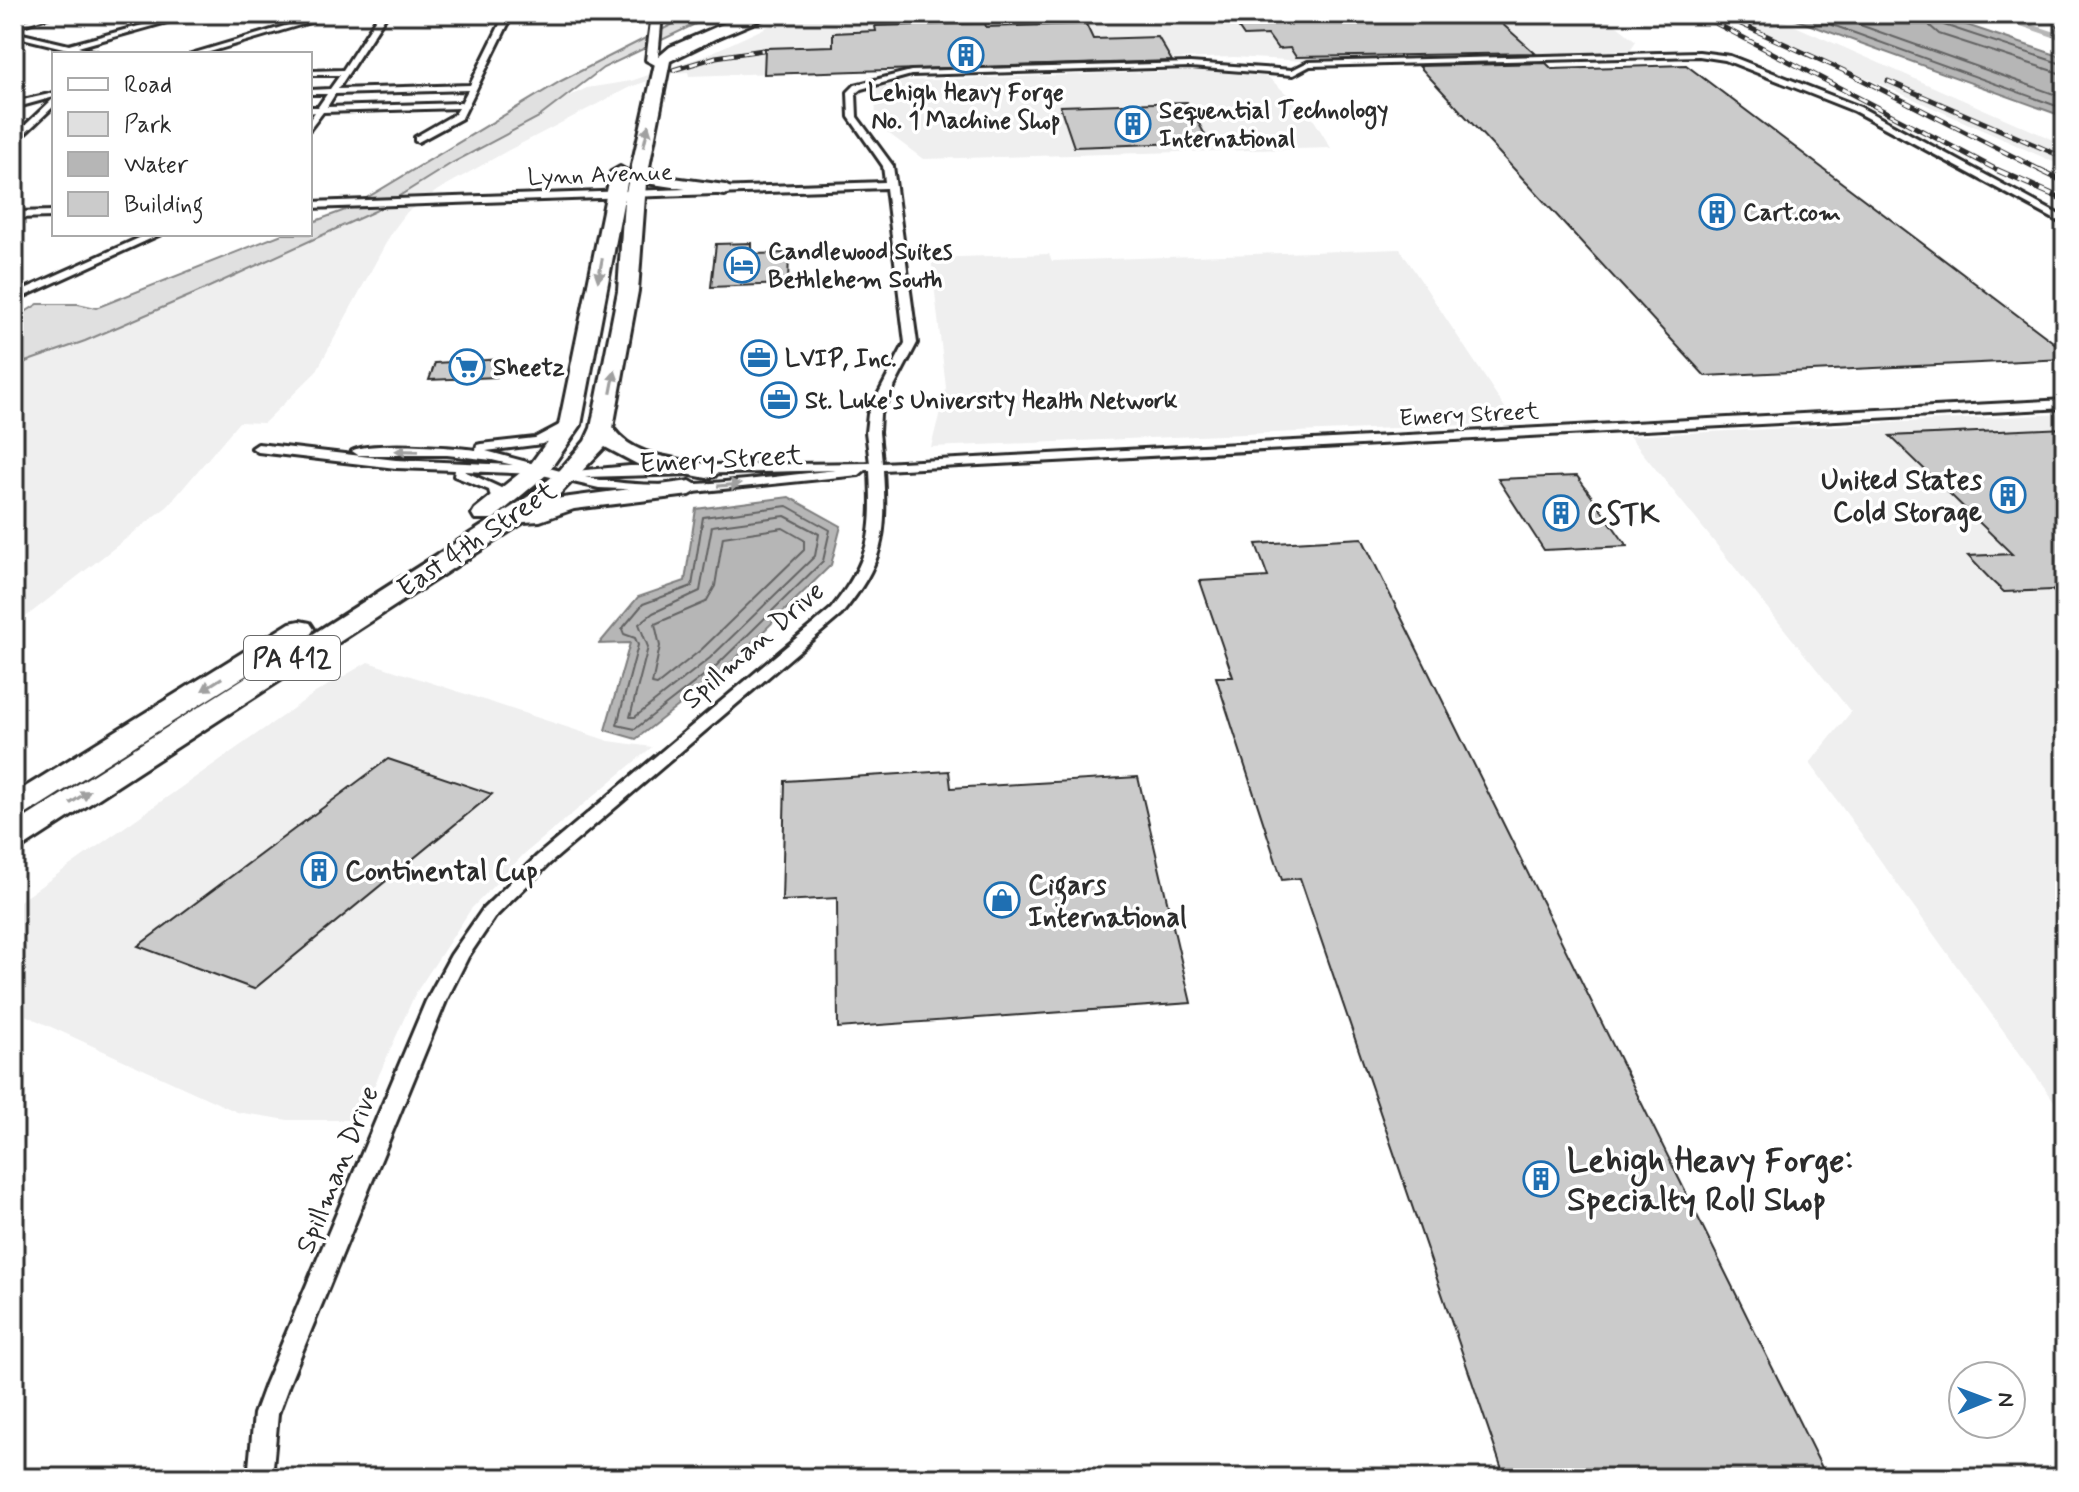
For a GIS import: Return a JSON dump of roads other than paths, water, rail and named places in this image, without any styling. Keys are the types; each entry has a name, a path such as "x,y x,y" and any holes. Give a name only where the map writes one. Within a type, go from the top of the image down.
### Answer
{"highway":[{"path":"653,69 670,47 745,14"},
{"path":"653,69 668,54 758,14"},
{"name":"East 4th Street","path":"14,839 538,501 568,475 596,443 602,428 628,291 625,193 640,166 653,69"},
{"name":"East 4th Street","path":"14,808 492,509 538,470 570,423 653,69"},
{"path":"640,166 646,177 655,181 725,190"},
{"path":"602,428 608,441 623,452 698,479"},
{"path":"475,543 570,502 698,479"}],"main road":[{"name":"East 4th Street","path":"653,69 656,20"}],"street":[{"path":"14,26 53,14"},
{"path":"69,47 191,14"},
{"path":"202,52 333,14"},
{"path":"312,123 383,14"},
{"path":"418,139 454,121 465,105 509,14"},
{"path":"693,42 770,14"},
{"path":"14,34 90,52"},
{"name":"Spillman Drive","path":"260,1478 266,1414 277,1384 436,1001 460,955 489,913 523,878 848,599 871,562 879,540 873,415 905,363 911,343 888,166 852,110 852,92 858,87 888,76 1190,65 1293,73 1308,64 1699,54 1727,58 1857,109 2065,222"},
{"path":"312,73 345,72"},
{"path":"312,92 473,87"},
{"path":"14,105 52,96"},
{"path":"14,141 52,103"},
{"path":"312,110 465,105"},
{"path":"35,120 52,119"},
{"name":"Lynn Avenue","path":"312,205 891,185"},
{"path":"14,215 52,214"},
{"path":"14,298 152,236"},
{"name":"Emery Street","path":"568,475 614,468 698,479 838,464 876,467 2065,404"},
{"path":"458,452 529,443 570,423"},
{"name":"Emery Street","path":"258,448 447,467 538,470 599,484 839,476 876,467"},
{"name":"Emery Street","path":"330,455 370,451 458,452 513,459 538,470"},
{"path":"447,467 495,488 498,498 492,509"}],"water":[{"path":"1780,14 1934,14 2065,58 2065,117"},
{"path":"789,497 841,526 831,565 722,672 636,739 605,730 630,643 599,644 638,597 685,581 696,509"}],"waterway":[{"path":"1990,14 2065,38"},
{"path":"2032,14 2053,21 2065,37"}],"railway":[{"path":"1698,14 1998,170"},
{"path":"1741,24 1849,73 2041,171"},
{"path":"673,70 716,57 763,50"},
{"path":"1888,81 2065,158"},
{"path":"1998,170 2065,200"},
{"path":"2041,171 2065,182"}],"place":[{"name":"Lehigh Heavy Forge No. 1 Machine Shop","path":"966,55"},
{"name":"Sequential Technology International","path":"1133,124"},
{"name":"Cart.com","path":"1717,212"},
{"name":"Candlewood Suites Bethlehem South","path":"742,265"},
{"name":"LVIP, Inc.","path":"759,358"},
{"name":"Sheetz","path":"467,367"},
{"name":"St. Luke's University Health Network","path":"779,400"},
{"name":"United States Cold Storage","path":"2008,495"},
{"name":"CSTK","path":"1561,513"},
{"name":"Continental Cup","path":"319,870"},
{"name":"Cigars International","path":"1002,900"},
{"name":"Lehigh Heavy Forge: Specialty Roll Shop","path":"1541,1179"}]}
